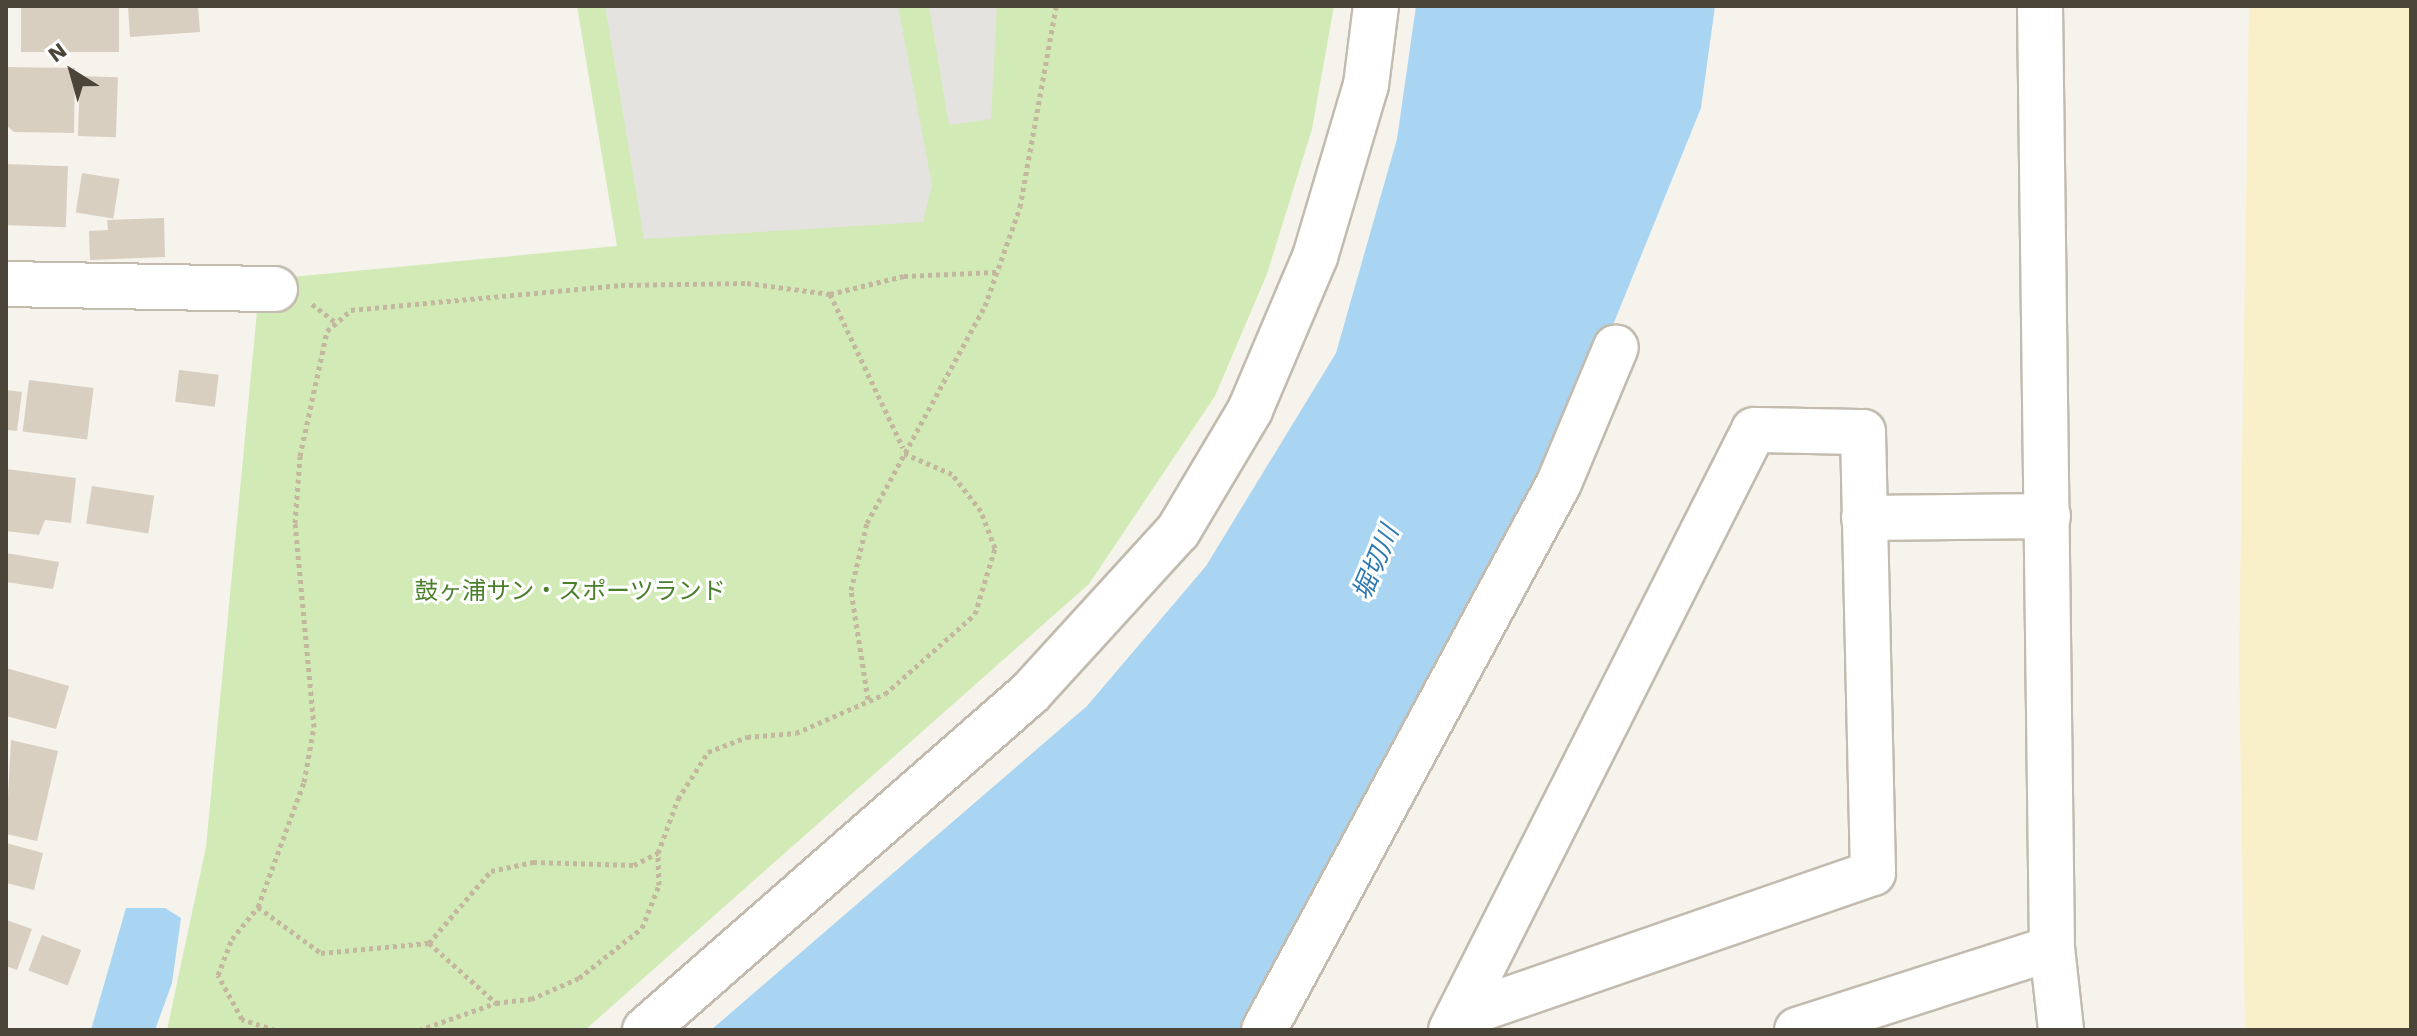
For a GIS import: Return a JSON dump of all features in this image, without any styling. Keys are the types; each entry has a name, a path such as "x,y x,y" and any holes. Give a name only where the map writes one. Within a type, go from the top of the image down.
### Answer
{"street":[{"path":"645,1030 1030,693 1178,531 1250,410 1315,257 1366,85 1376,6"},
{"path":"2040,6 2052,948 2061,1030"},
{"path":"6,284 275,289"},
{"path":"1264,1030 1559,483 1616,347"},
{"path":"1754,430 1863,432 1873,873 1455,1023 1754,430"},
{"path":"1864,518 2048,516"},
{"path":"1797,1030 1869,1019 2052,948"}],"path":[{"path":"868,699 851,590 867,523 996,272 1020,207 1056,6"},
{"path":"275,1030 242,1019 218,975 232,939 258,907 304,782 314,727 295,523 327,331 351,310 621,285 747,283 830,294 904,276 996,272"},
{"path":"419,1030 496,1003 531,999 579,978 642,928 659,885 658,853 678,799 708,752 747,737 796,733 868,699 934,657 975,614 991,578 995,548 981,511 952,474 902,450 830,294"},
{"path":"258,907 321,953 429,943 491,871 533,862 634,865 658,853"},
{"path":"429,943 496,1003"}],"green space":[{"name":"鼓ヶ浦サン・スポーツランド","path":"577,6 1334,6 1312,129 1267,274 1215,396 1089,584 585,1030 167,1030 206,847 260,280 617,246"}],"sand":[{"path":"2249,6 2411,6 2411,1030 2245,1030 2239,662"}],"shaded area":[{"path":"605,6 898,6 932,185 923,222 644,239"},
{"path":"929,6 997,6 991,119 949,125"}],"water":[{"name":"堀切川","path":"1416,6 1715,6 1701,108 1572,426 1246,1030 711,1030 1087,706 1206,566 1336,353 1397,139"},
{"path":"126,908 165,908 181,918 172,983 155,1030 91,1030"}],"building":[{"path":"21,6 119,6 119,52 21,52"},
{"path":"128,6 198,6 200,32 130,37"},
{"path":"6,67 75,68 74,133 14,132 6,125"},
{"path":"80,76 118,77 116,137 78,136"},
{"path":"6,164 68,166 66,227 6,225"},
{"path":"82,173 120,179 113,218 76,213"},
{"path":"164,218 165,257 90,260 89,231 108,230 107,220"},
{"path":"179,370 219,375 215,407 175,402"},
{"path":"29,380 94,388 87,440 23,432"},
{"path":"6,390 22,392 17,431 6,430"},
{"path":"6,469 76,478 71,523 45,520 39,535 6,531"},
{"path":"92,486 154,496 148,533 86,524"},
{"path":"6,553 59,562 53,589 6,582"},
{"path":"6,668 69,686 56,729 6,716"},
{"path":"11,740 58,751 37,841 6,834"},
{"path":"6,843 43,853 34,890 6,883"},
{"path":"6,920 32,929 17,970 6,966"},
{"path":"42,935 81,950 68,986 28,970"}]}
